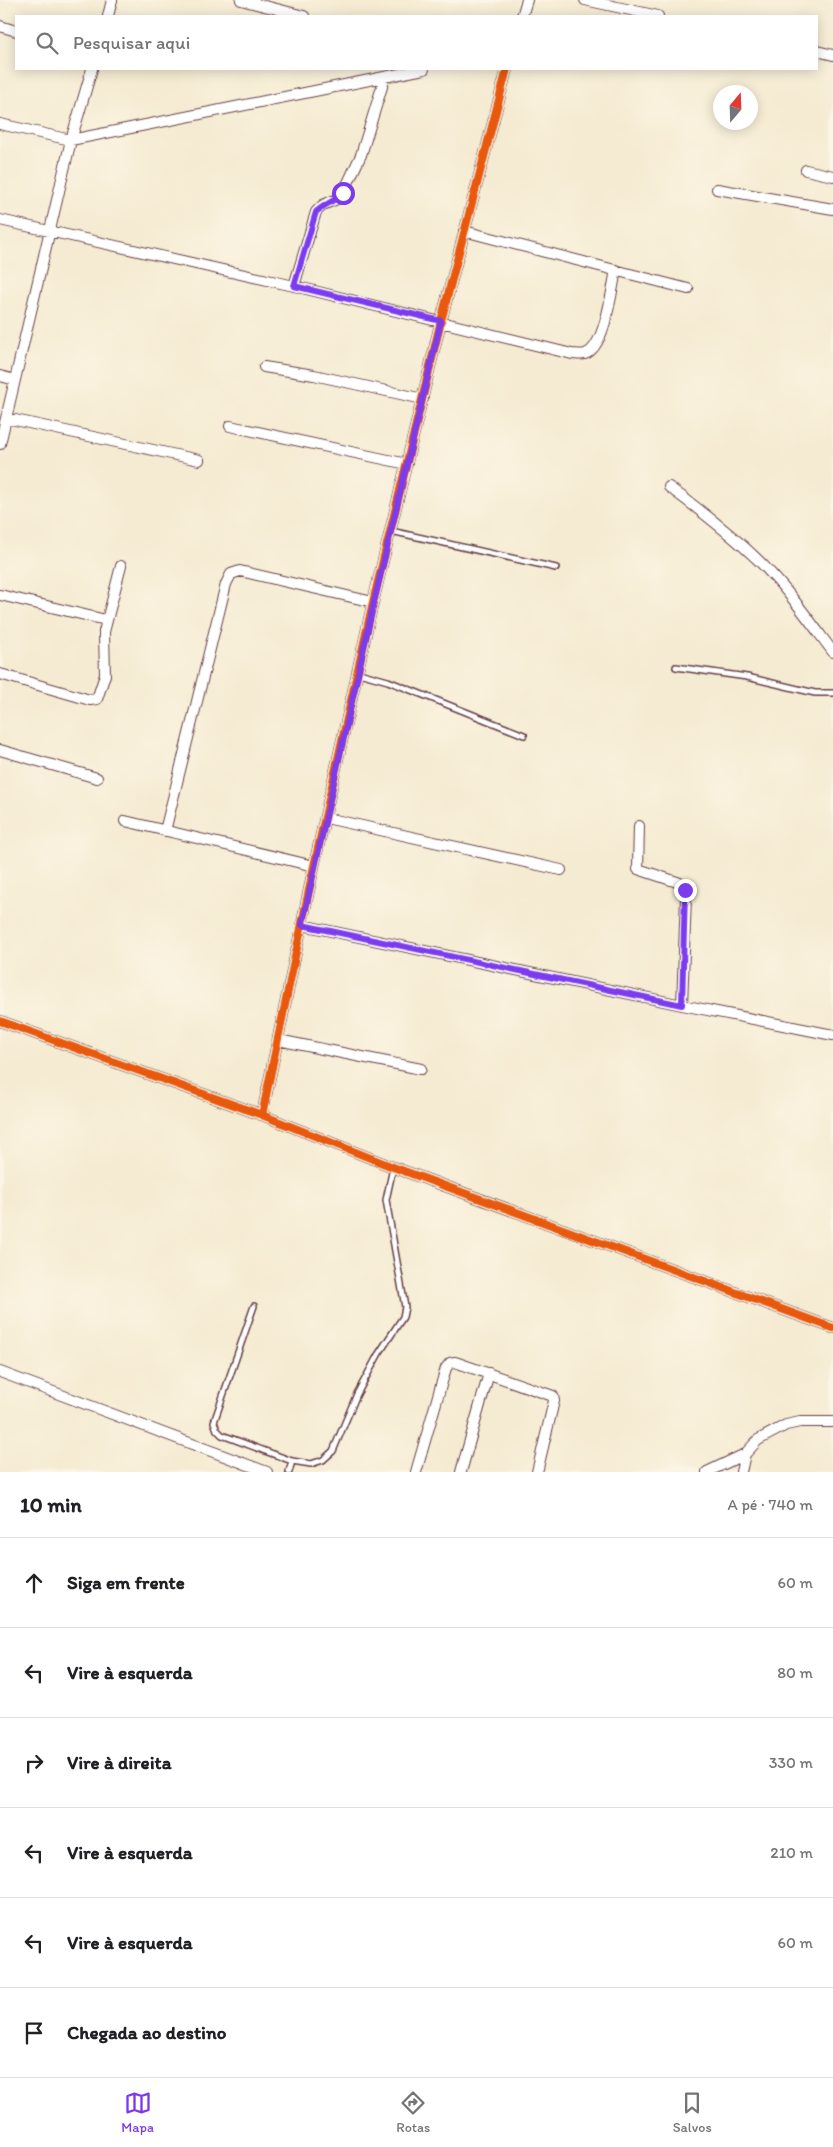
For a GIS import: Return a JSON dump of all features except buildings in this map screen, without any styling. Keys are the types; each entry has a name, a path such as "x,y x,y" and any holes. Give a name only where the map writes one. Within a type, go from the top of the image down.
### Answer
{"street":[{"path":"108,15 112,0"},
{"path":"241,0 300,15"},
{"path":"522,15 527,0"},
{"path":"585,0 653,15"},
{"path":"0,26 15,31"},
{"path":"818,51 833,55"},
{"path":"0,444 71,140 92,70"},
{"path":"0,124 71,140 420,70"},
{"path":"262,1114 314,866 374,602 441,321 507,70"},
{"path":"294,286 316,212 323,205 337,199 347,185 361,154 385,78"},
{"path":"806,170 833,176"},
{"path":"717,189 833,209"},
{"path":"0,220 294,286 572,354 585,354 594,347 601,335 616,270"},
{"path":"464,230 688,289"},
{"path":"264,367 314,375 423,399"},
{"path":"0,376 15,380"},
{"path":"6,418 199,460"},
{"path":"230,426 408,464"},
{"path":"669,487 709,517 758,560 797,604 833,652"},
{"path":"0,674 90,700 97,700 105,675 104,632 106,620 121,566"},
{"path":"165,831 226,584 231,574 240,571 374,602"},
{"path":"0,595 106,620"},
{"path":"0,750 97,778"},
{"path":"326,818 560,870"},
{"path":"125,820 314,866"},
{"path":"639,826 638,869 680,883 685,887 682,1005"},
{"path":"302,925 833,1035"},
{"path":"0,1022 262,1114 393,1167 833,1328"},
{"path":"278,1040 421,1070"},
{"path":"416,1472 446,1368 450,1363 455,1362 553,1396 554,1401 537,1472"},
{"path":"0,1372 267,1472"},
{"path":"461,1472 489,1373"},
{"path":"707,1472 745,1454 758,1440 786,1425 800,1422 833,1422"},
{"path":"741,1472 745,1454"}],"lane":[{"path":"391,530 556,568"},
{"path":"676,668 747,678 814,693 833,693"},
{"path":"359,673 388,681 524,735"},
{"path":"254,1306 214,1422 217,1430 222,1434 292,1461 311,1464 323,1460 334,1451 365,1379 378,1355 404,1317 405,1307 386,1200 393,1167"},
{"path":"289,1472 292,1461"}],"cycle path":[{"path":"262,1115 314,866 373,602 441,321 507,70"},
{"path":"0,1021 262,1115 393,1167 833,1328"}],"route":[{"path":"343,193 337,199 323,205 316,212 294,286 441,321 374,602 302,925 682,1005 685,890"}]}
